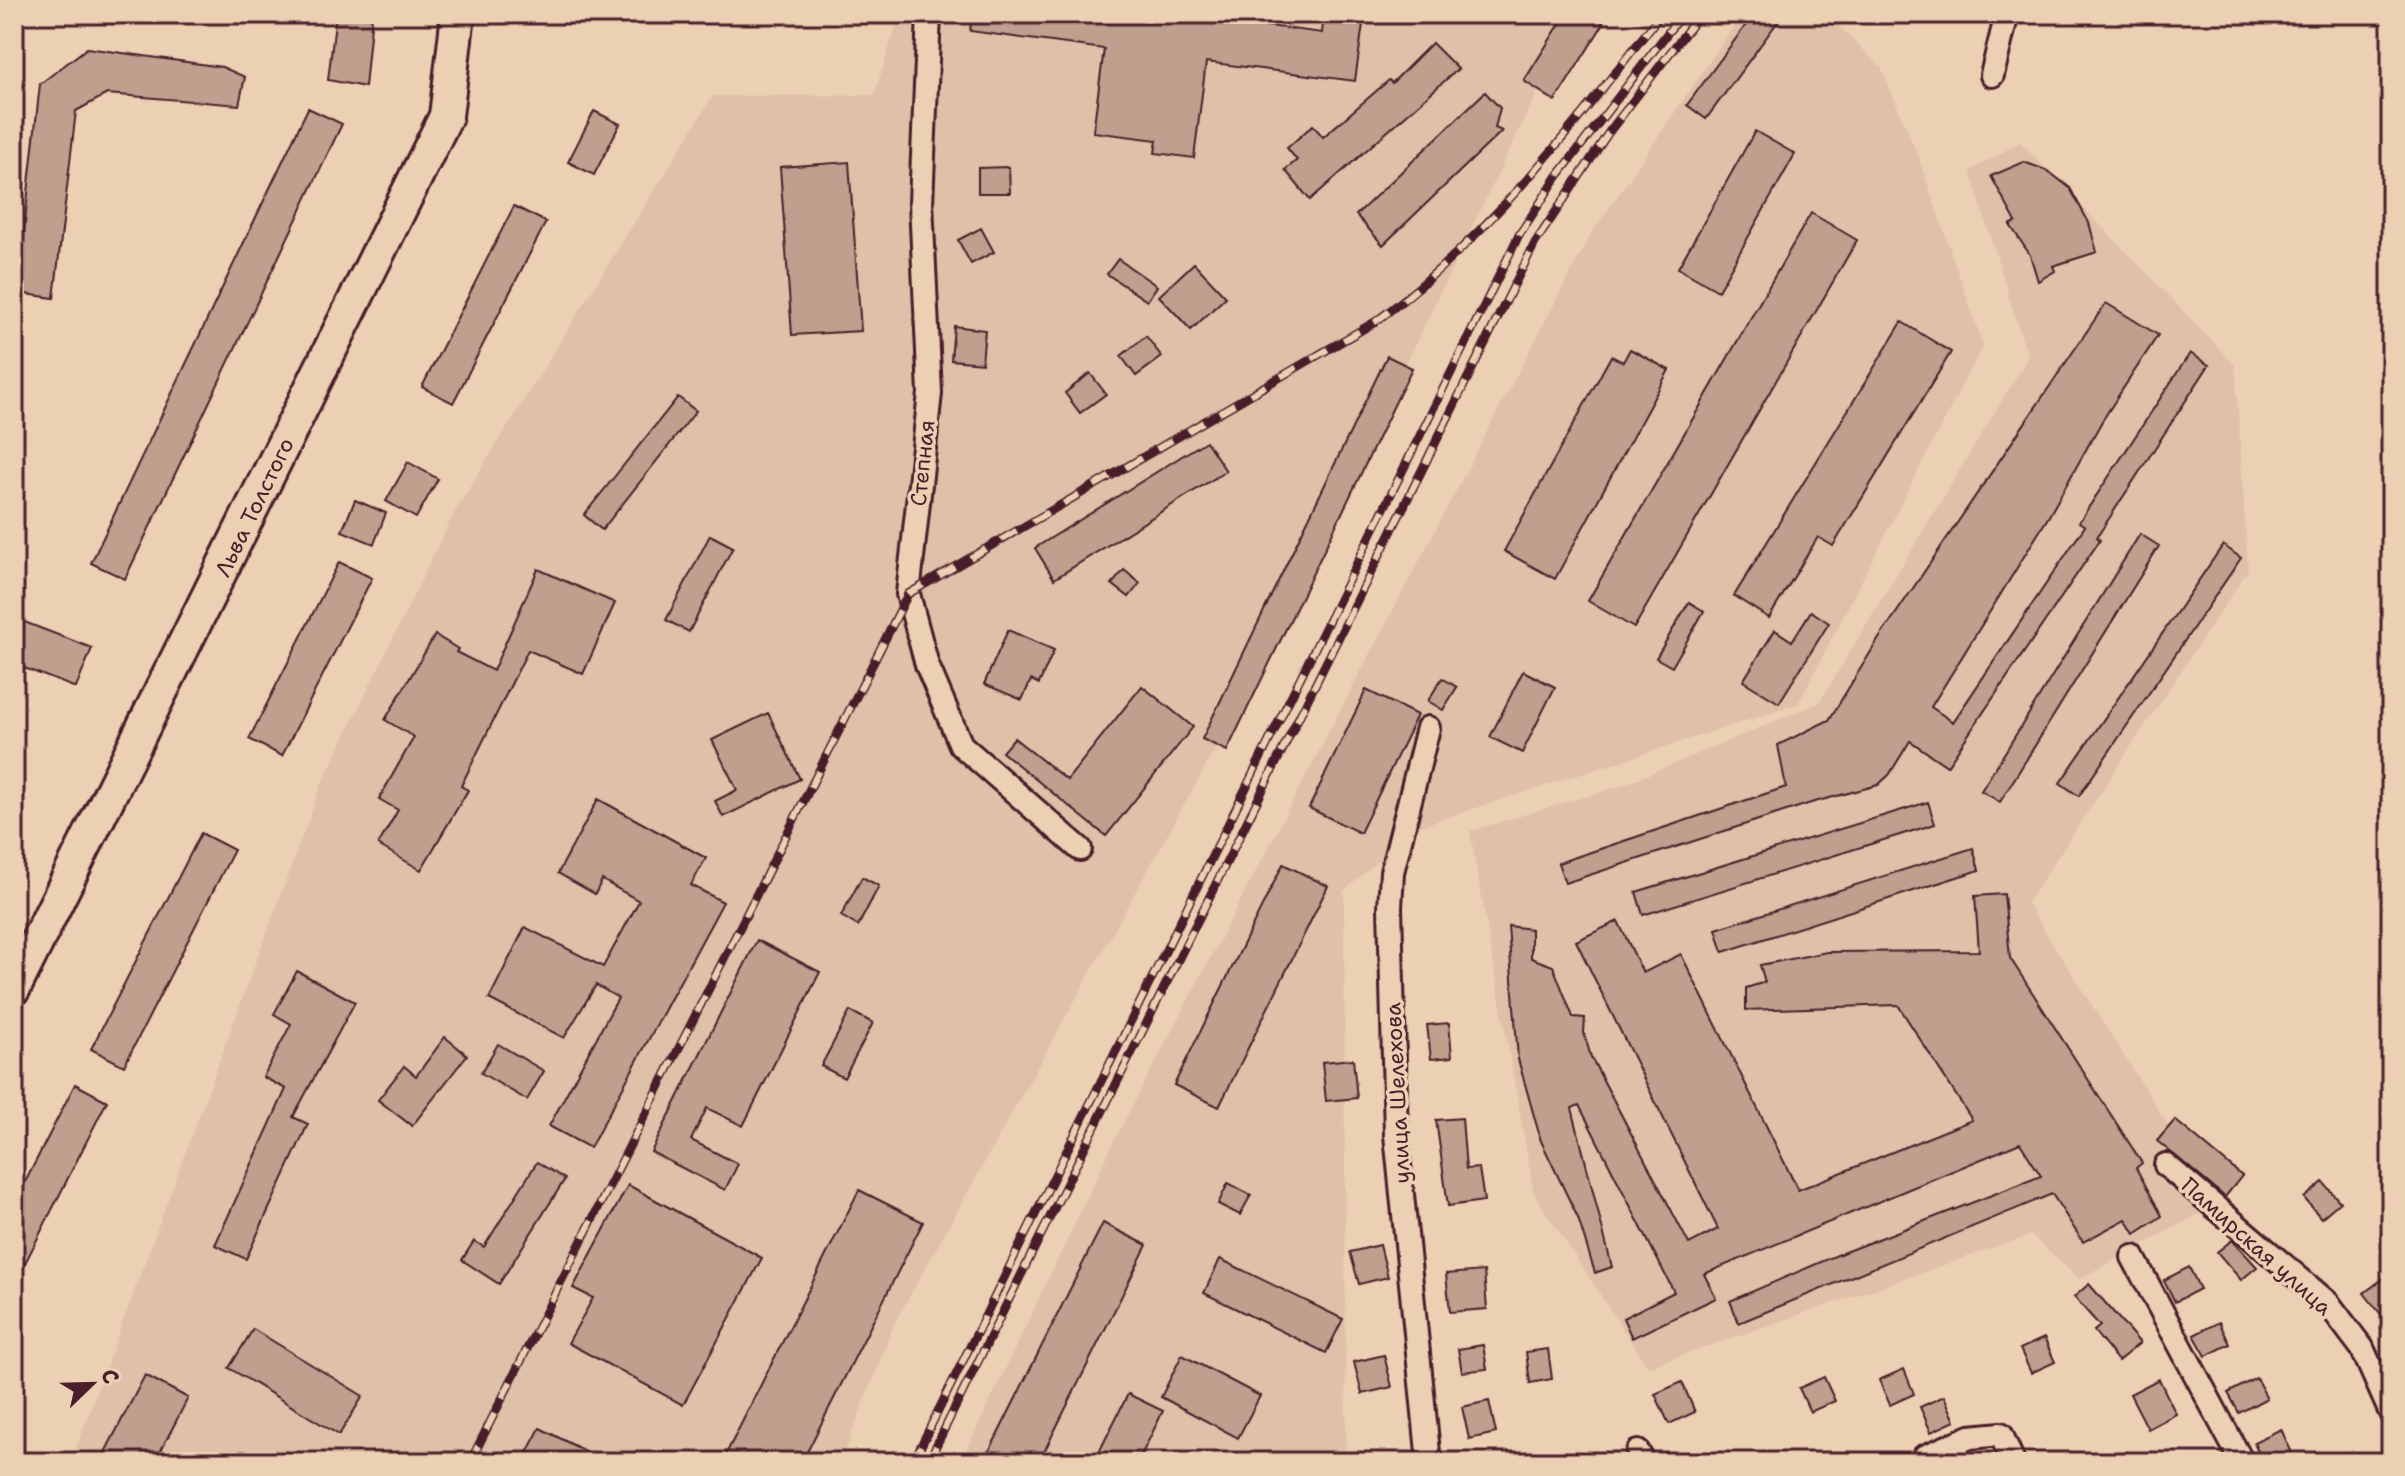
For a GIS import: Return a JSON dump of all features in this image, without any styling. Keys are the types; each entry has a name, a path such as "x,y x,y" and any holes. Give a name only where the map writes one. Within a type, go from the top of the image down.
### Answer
{"street":[{"name":"Льва Толстого","path":"14,988 446,116 458,14"},
{"name":"Степная","path":"929,14 921,203 930,393 908,594 927,665 961,745 1080,849"},
{"path":"1992,75 2007,14"},
{"name":"улица Шелехова","path":"1428,728 1392,872 1390,907 1396,1135 1429,1462"},
{"name":"Памирская улица","path":"2166,1165 2328,1303 2362,1348 2391,1413"},
{"path":"2133,1257 2242,1462"},
{"path":"1926,1462 1924,1457 1970,1437 2001,1434 2013,1462"}],"shaded area":[{"path":"900,14 1581,14 1572,21 1241,703 894,1324 841,1462 71,1462 322,783 455,511 713,96 874,95"},
{"path":"1742,14 1826,14 1881,67 1918,156 1983,345 1798,704 1414,828 1344,891 1346,1462 961,1462 1115,1139 1590,236"},
{"path":"2020,142 2235,365 2248,570 2027,903 2218,1204 2079,1279 2031,1235 1648,1367 1534,1194 1470,831 1618,787 1819,703 2028,357 1970,171"}],"building":[{"path":"336,14 372,14 365,87 328,80"},
{"path":"972,14 1177,14 1322,33 1324,14 1364,17 1355,81 1206,62 1194,158 1155,153 1157,140 1093,132 1104,49 970,31"},
{"path":"1566,14 1590,14 1604,23 1555,101 1524,81"},
{"path":"1754,14 1770,14 1779,20 1706,119 1687,105"},
{"path":"1432,43 1458,69 1310,200 1285,170 1297,160 1287,148 1313,125 1323,137 1389,80 1392,83"},
{"path":"87,48 222,67 245,77 239,105 107,94 76,111 54,298 17,293 40,84"},
{"path":"1485,92 1500,108 1495,128 1502,131 1383,245 1356,215"},
{"path":"308,108 342,124 125,579 91,563"},
{"path":"594,111 620,124 594,175 568,162"},
{"path":"1755,131 1795,154 1718,291 1678,268"},
{"path":"849,162 861,331 792,335 780,167"},
{"path":"2024,162 2048,171 2070,188 2089,223 2097,252 2053,266 2055,271 2038,281 2030,255 2010,225 2016,222 1991,176"},
{"path":"1009,167 1010,193 978,193 978,168"},
{"path":"514,206 546,222 453,403 422,387"},
{"path":"1811,213 1857,240 1634,628 1588,601"},
{"path":"981,228 994,252 971,264 958,240"},
{"path":"1118,259 1157,286 1147,301 1107,274"},
{"path":"1194,263 1226,297 1191,330 1159,296"},
{"path":"2106,303 2158,335 2102,421 2049,516 1931,707 1953,722 2085,526 2079,522 2190,353 2209,365 2097,537 2100,540 1947,766 1910,741 1889,775 1878,785 1811,803 1565,883 1558,863 1786,787 1778,745 1829,720 1878,640"},
{"path":"1902,322 1951,352 1833,546 1818,537 1769,618 1734,596"},
{"path":"954,326 985,330 982,363 951,360"},
{"path":"1146,336 1162,357 1136,376 1121,356"},
{"path":"1630,349 1669,370 1555,579 1504,551 1611,356 1623,362"},
{"path":"1387,356 1412,368 1227,751 1202,739"},
{"path":"1090,373 1106,394 1080,413 1065,393"},
{"path":"678,397 696,411 602,530 584,515"},
{"path":"1206,441 1226,471 1054,579 1035,548"},
{"path":"408,462 438,479 416,518 386,501"},
{"path":"355,500 386,513 374,544 342,531"},
{"path":"2140,534 2159,546 2000,802 1981,791"},
{"path":"710,535 733,547 689,632 666,620"},
{"path":"2223,545 2241,558 2079,796 2060,783"},
{"path":"339,562 372,578 282,756 249,739"},
{"path":"538,569 615,603 583,674 528,650 461,786 468,790 421,870 378,845 398,810 379,799 414,737 385,720 435,635 458,649 456,652 493,671"},
{"path":"1124,570 1140,583 1129,597 1112,584"},
{"path":"1689,602 1704,611 1672,667 1656,658"},
{"path":"1811,611 1829,623 1779,703 1743,681 1775,630 1792,641"},
{"path":"14,618 92,648 76,688 14,664"},
{"path":"1008,630 1054,650 1039,684 1031,680 1022,700 984,684"},
{"path":"1523,671 1555,687 1522,753 1490,737"},
{"path":"1442,678 1457,687 1443,710 1428,701"},
{"path":"1142,686 1193,727 1106,836 1002,752 1014,738 1067,780"},
{"path":"1366,690 1417,715 1360,833 1309,808"},
{"path":"768,713 800,779 723,817 715,801 737,790 712,740"},
{"path":"598,799 706,858 691,885 723,902 590,1148 549,1126 618,998 596,985 564,1038 489,999 525,927 603,967 639,901 602,880 595,894 558,873"},
{"path":"1928,802 1935,824 1643,915 1636,892"},
{"path":"201,833 234,850 124,1066 91,1049"},
{"path":"1973,848 1979,870 1723,952 1716,929"},
{"path":"1283,864 1328,886 1219,1107 1174,1085"},
{"path":"862,877 879,886 858,926 841,916"},
{"path":"2004,894 2010,958 2142,1163 2136,1168 2162,1216 2135,1234 2126,1219 2083,1242 2052,1194 1739,1323 1730,1301 1842,1253 2041,1176 2020,1143 1704,1274 1716,1298 1632,1338 1623,1318 1674,1292 1579,1105 1572,1108 1612,1267 1595,1273 1578,1218 1541,1141 1518,1059 1508,926 1531,929 1531,958 1553,966 1573,1017 1585,1018 1584,1033 1591,1057 1689,1244 1718,1229 1576,941 1618,921 1643,973 1681,954 1798,1190 1972,1120 1898,1005 1746,1010 1746,988 1765,982 1760,965 1827,952 1979,951 1975,896"},
{"path":"757,940 820,972 743,1126 707,1108 691,1140 738,1164 725,1190 651,1152"},
{"path":"297,971 355,1002 293,1117 308,1124 246,1259 215,1245 286,1089 263,1077 291,1024 274,1014"},
{"path":"850,1011 873,1023 844,1078 821,1066"},
{"path":"1449,1023 1452,1057 1431,1059 1427,1025"},
{"path":"445,1037 467,1055 412,1126 378,1100 404,1066 416,1076"},
{"path":"498,1044 544,1071 527,1100 481,1073"},
{"path":"1353,1059 1357,1098 1326,1101 1322,1062"},
{"path":"75,1084 107,1101 14,1285 14,1204"},
{"path":"1462,1118 1466,1169 1479,1168 1484,1201 1448,1206 1436,1120"},
{"path":"2175,1120 2242,1176 2225,1197 2157,1141"},
{"path":"537,1162 565,1179 499,1284 462,1260 474,1241 484,1247"},
{"path":"2323,1182 2340,1202 2321,1218 2304,1198"},
{"path":"1228,1183 1251,1195 1240,1215 1218,1204"},
{"path":"628,1185 762,1258 683,1405 568,1343 593,1298 573,1288"},
{"path":"859,1190 923,1222 802,1462 722,1462"},
{"path":"1103,1223 1147,1245 1039,1462 984,1462"},
{"path":"2232,1240 2257,1267 2241,1280 2217,1252"},
{"path":"1380,1245 1388,1277 1359,1284 1350,1252"},
{"path":"1220,1259 1343,1319 1326,1353 1204,1293"},
{"path":"2189,1267 2200,1289 2175,1302 2164,1280"},
{"path":"1484,1271 1487,1309 1450,1312 1446,1274"},
{"path":"2384,1278 2391,1287 2391,1327 2364,1293"},
{"path":"2089,1284 2140,1343 2118,1361 2094,1331 2100,1326 2074,1297"},
{"path":"2219,1322 2230,1344 2206,1356 2194,1335"},
{"path":"253,1329 363,1396 339,1435 229,1368"},
{"path":"2044,1338 2055,1362 2031,1373 2020,1349"},
{"path":"1483,1345 1487,1369 1462,1372 1458,1349"},
{"path":"1548,1349 1552,1379 1530,1383 1526,1352"},
{"path":"1182,1355 1260,1396 1238,1438 1161,1397"},
{"path":"1384,1355 1392,1387 1362,1394 1354,1362"},
{"path":"1904,1369 1914,1394 1890,1405 1879,1380"},
{"path":"145,1375 188,1398 155,1462 100,1462"},
{"path":"1824,1377 1835,1401 1810,1412 1799,1388"},
{"path":"2256,1378 2267,1398 2239,1413 2228,1393"},
{"path":"2159,1379 2176,1414 2148,1429 2130,1394"},
{"path":"1682,1382 1695,1412 1669,1424 1655,1394"},
{"path":"1128,1394 1163,1411 1138,1462 1094,1462"},
{"path":"1944,1396 1955,1421 1931,1432 1920,1407"},
{"path":"1489,1401 1496,1433 1469,1439 1462,1407"},
{"path":"540,1428 606,1462 522,1462"},
{"path":"2281,1429 2296,1462 2263,1462 2254,1442"}],"railway":[{"path":"470,1462 908,594 1375,322 1456,254 1493,217 1562,138 1661,14"},
{"path":"913,1462 1519,235 1557,177 1682,14"},
{"path":"928,1462 1535,243 1609,132 1700,14"}]}
